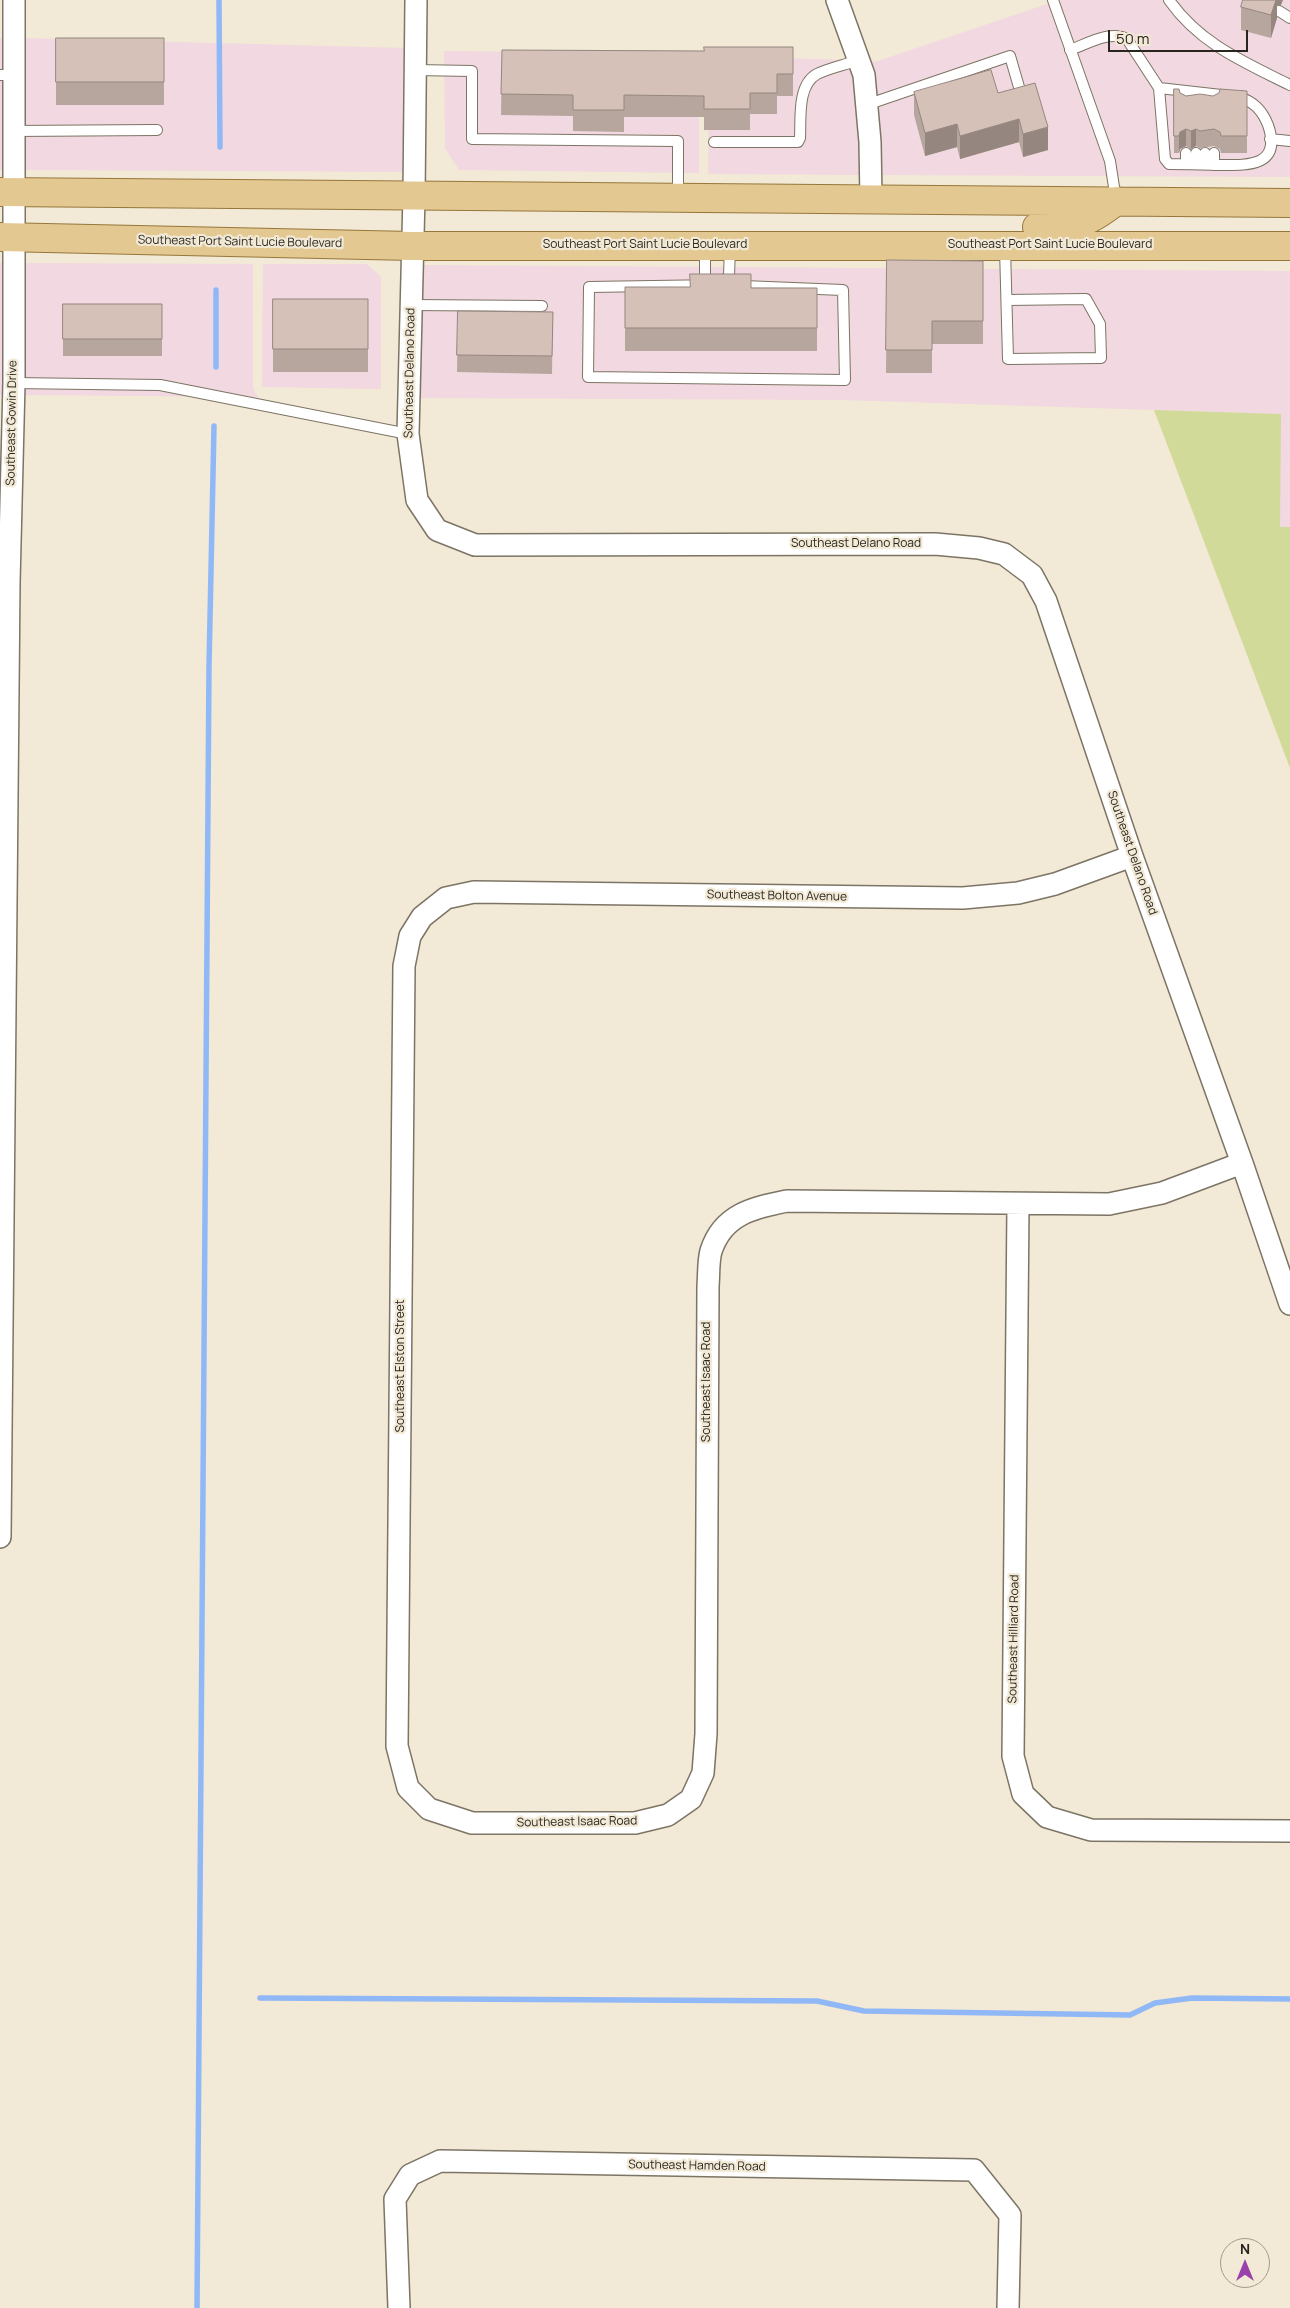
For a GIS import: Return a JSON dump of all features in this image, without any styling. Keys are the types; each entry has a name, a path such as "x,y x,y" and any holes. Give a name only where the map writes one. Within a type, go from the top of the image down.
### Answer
{"main road":[{"path":"6,192 1290,203"},
{"path":"936,244 961,228 1068,227 1094,218 1116,201"},
{"name":"Southeast Port Saint Lucie Boulevard","path":"7,237 412,246 936,244 1290,246"}],"street":[{"name":"Southeast Gowin Drive","path":"0,1537 5,583 9,370 6,192 13,131 7,75 14,0"},
{"name":"Southeast Delano Road","path":"416,0 414,196 408,434 417,500 437,530 475,545 935,544 979,548 1004,554 1032,575 1046,600 1132,856 1242,1163 1290,1304"},
{"path":"837,0 864,75 871,199"},
{"name":"Southeast Bolton Avenue","path":"422,917 446,898 474,892 972,897 1018,893 1055,884 1132,856"},
{"name":"Southeast Elston Street","path":"422,917 410,936 404,966 398,1746 408,1788 429,1809"},
{"name":"Southeast Isaac Road","path":"429,1809 472,1823 635,1823 668,1815 691,1799 703,1773 706,1734 708,1286 711,1252 724,1226 750,1208 787,1201 1018,1205 1109,1204 1162,1193 1242,1163"},
{"name":"Southeast Hilliard Road","path":"1018,1205 1013,1756 1023,1794 1047,1817 1091,1830 1290,1831"},
{"name":"Southeast Hamden Road","path":"399,2308 395,2199 410,2175 440,2161 974,2170 1010,2215 1008,2308"}],"lane":[{"path":"1053,0 1110,161 1116,201"},
{"path":"1169,0 1184,20 1224,52 1290,85"},
{"path":"1279,11 1290,18"},
{"path":"1070,50 1108,36 1121,36 1127,39 1159,88 1165,159 1169,164 1248,165 1257,163 1268,153 1270,139 1268,126 1256,105 1239,97 1197,95 1159,88"},
{"path":"866,105 1010,56 1021,94"},
{"path":"714,142 798,142 800,138 802,100 806,87 815,75 858,60"},
{"path":"415,70 472,71 472,139 678,141 678,198"},
{"path":"1197,95 1209,107"},
{"path":"13,131 157,130"},
{"path":"1270,139 1290,140"},
{"path":"1200,164 1200,153 1200,164"},
{"path":"1005,244 1006,300 1008,359 1101,358 1100,324 1086,300 1006,300"},
{"path":"718,245 705,278 718,285 843,290 844,380 588,377 589,287 718,285 729,276 718,245"},
{"path":"411,305 542,306"},
{"path":"9,370 160,386 408,434"}],"shaded area":[{"path":"1049,0 1290,0 1290,177 880,175 869,61 878,61 1050,3"},
{"path":"0,38 4,38 3,170 0,170"},
{"path":"23,38 405,48 404,172 23,170"},
{"path":"444,51 699,54 699,173 459,170 445,148"},
{"path":"709,56 848,60 854,78 861,175 708,174"},
{"path":"0,263 3,263 4,395 0,395"},
{"path":"23,263 253,264 253,387 259,397 23,395"},
{"path":"263,264 367,264 381,277 381,389 262,387"},
{"path":"422,265 1290,271 1290,527 1280,527 1280,414 843,400 418,398"}],"green space":[{"path":"1154,410 1281,414 1280,527 1290,527 1290,768"}],"building":[{"path":"1243,0 1276,0 1271,15 1241,7"},
{"path":"56,38 164,38 164,82 56,82"},
{"path":"704,47 793,47 793,74 777,74 777,93 750,93 750,109 704,109 704,96 624,95 624,110 573,110 573,95 501,94 502,50 704,51"},
{"path":"991,70 998,93 1035,83 1048,127 1023,134 1019,119 960,136 957,124 925,133 914,92"},
{"path":"1174,89 1179,89 1180,93 1186,96 1200,94 1213,96 1219,93 1220,89 1247,91 1247,136 1221,136 1220,132 1214,129 1200,131 1196,129 1191,131 1186,129 1180,132 1179,136 1174,136"},
{"path":"887,260 983,261 983,321 932,321 932,350 886,350"},
{"path":"690,274 751,274 751,288 817,288 817,328 625,328 625,287 690,287"},
{"path":"273,299 368,299 368,349 273,349"},
{"path":"63,304 162,304 162,339 63,339"},
{"path":"458,311 553,312 552,356 457,355"}],"waterway":[{"path":"219,0 220,147"},
{"path":"216,290 216,367"},
{"path":"197,2308 209,667 214,426"},
{"path":"260,1998 817,2001 864,2011 1130,2015 1155,2003 1192,1998 1290,1999"}]}
